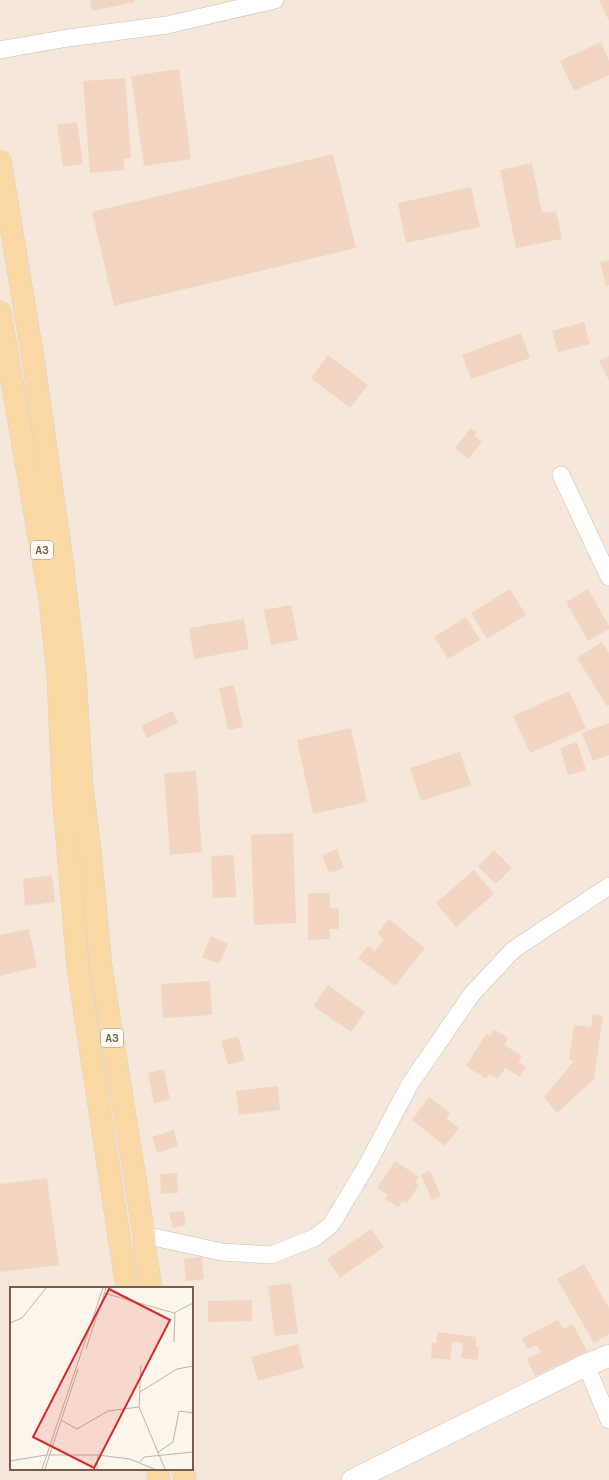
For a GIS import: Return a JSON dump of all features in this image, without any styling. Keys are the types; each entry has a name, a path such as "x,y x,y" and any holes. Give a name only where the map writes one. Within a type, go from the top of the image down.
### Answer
{"main road":[{"name":"A3","path":"0,162 34,365 62,560 66,674 63,791 78,968 127,1287"},
{"name":"A3","path":"0,312 50,600 66,674 90,850 101,967 144,1235 151,1287"},
{"path":"157,1470 159,1480"},
{"path":"183,1470 185,1480"}],"street":[{"path":"0,50 68,38 167,25 275,0"},
{"path":"561,475 609,577"},
{"path":"144,1235 222,1252 271,1254 314,1238 331,1225 368,1163 410,1084 471,995 513,950 609,886"},
{"path":"353,1480 609,1356"},
{"path":"586,1366 609,1420"}],"shaded area":[{"path":"0,0 609,0 609,1480 0,1480"}],"building":[{"path":"90,0 134,0 135,2 92,11"},
{"path":"599,0 609,0 609,21"},
{"path":"601,42 609,61 609,75 574,91 560,61"},
{"path":"179,69 191,159 144,166 131,76"},
{"path":"125,78 131,158 124,159 124,170 90,173 83,81"},
{"path":"77,122 83,164 63,167 57,125"},
{"path":"333,154 356,248 114,306 92,212"},
{"path":"532,163 542,213 556,211 562,239 516,248 500,170"},
{"path":"471,187 480,227 406,243 398,203"},
{"path":"609,260 609,285 606,286 600,262"},
{"path":"584,322 590,344 558,352 552,331"},
{"path":"521,333 530,358 471,379 462,355"},
{"path":"328,355 368,385 350,408 311,378"},
{"path":"609,356 609,381 599,361"},
{"path":"471,428 477,432 474,435 482,442 468,459 455,448"},
{"path":"510,589 526,615 487,639 471,613"},
{"path":"588,589 609,626 609,629 588,641 566,602"},
{"path":"291,605 298,640 271,645 264,610"},
{"path":"466,617 480,640 448,659 434,637"},
{"path":"244,619 249,649 194,659 189,628"},
{"path":"602,642 609,653 609,705 607,706 577,658"},
{"path":"234,685 243,727 228,730 219,688"},
{"path":"569,691 586,728 530,753 513,716"},
{"path":"172,711 178,723 147,738 141,726"},
{"path":"609,723 609,755 593,761 582,733"},
{"path":"351,728 367,802 313,814 297,740"},
{"path":"577,742 586,770 568,775 560,748"},
{"path":"460,752 471,785 421,801 410,768"},
{"path":"196,771 202,852 170,855 164,773"},
{"path":"293,833 296,923 254,925 251,835"},
{"path":"337,849 344,868 329,873 322,855"},
{"path":"494,850 512,868 496,884 478,866"},
{"path":"234,855 236,897 213,898 211,856"},
{"path":"474,870 494,894 456,927 436,903"},
{"path":"52,875 55,902 25,906 23,879"},
{"path":"308,893 330,893 330,908 339,908 339,929 330,929 330,939 308,940"},
{"path":"389,919 425,948 395,986 358,958 368,946 375,951 384,939 377,934"},
{"path":"29,929 37,967 0,976 0,935"},
{"path":"211,936 228,944 219,964 202,957"},
{"path":"210,981 212,1015 163,1018 161,984"},
{"path":"328,985 365,1012 351,1032 313,1006"},
{"path":"593,1014 603,1016 594,1079 557,1113 544,1097 574,1061 569,1060 574,1025 591,1027"},
{"path":"494,1029 508,1038 505,1045 522,1056 518,1062 526,1067 520,1077 505,1068 498,1079 489,1074 486,1079 466,1066 486,1034 490,1036"},
{"path":"238,1036 245,1060 228,1065 221,1041"},
{"path":"164,1069 170,1100 154,1103 148,1073"},
{"path":"278,1086 280,1110 239,1115 236,1091"},
{"path":"429,1097 450,1113 446,1118 459,1128 445,1146 412,1120"},
{"path":"174,1130 178,1146 157,1153 152,1137"},
{"path":"395,1161 419,1177 415,1182 419,1185 407,1203 403,1201 398,1207 385,1199 388,1195 377,1188"},
{"path":"430,1171 441,1196 432,1200 421,1175"},
{"path":"177,1173 178,1193 161,1194 160,1174"},
{"path":"47,1178 59,1265 0,1272 0,1184"},
{"path":"184,1211 186,1225 173,1228 169,1213"},
{"path":"371,1229 384,1247 340,1278 327,1259"},
{"path":"202,1257 204,1279 186,1281 184,1259"},
{"path":"584,1264 609,1308 609,1334 594,1343 557,1279"},
{"path":"291,1283 298,1333 275,1336 268,1286"},
{"path":"252,1300 252,1321 208,1322 208,1301"},
{"path":"558,1320 563,1329 573,1324 587,1351 535,1376 527,1359 541,1352 537,1345 527,1349 522,1338"},
{"path":"438,1332 476,1337 476,1347 479,1347 478,1360 461,1358 463,1343 452,1342 450,1360 431,1358 432,1343 436,1343"},
{"path":"298,1344 304,1368 258,1381 251,1357"}]}
